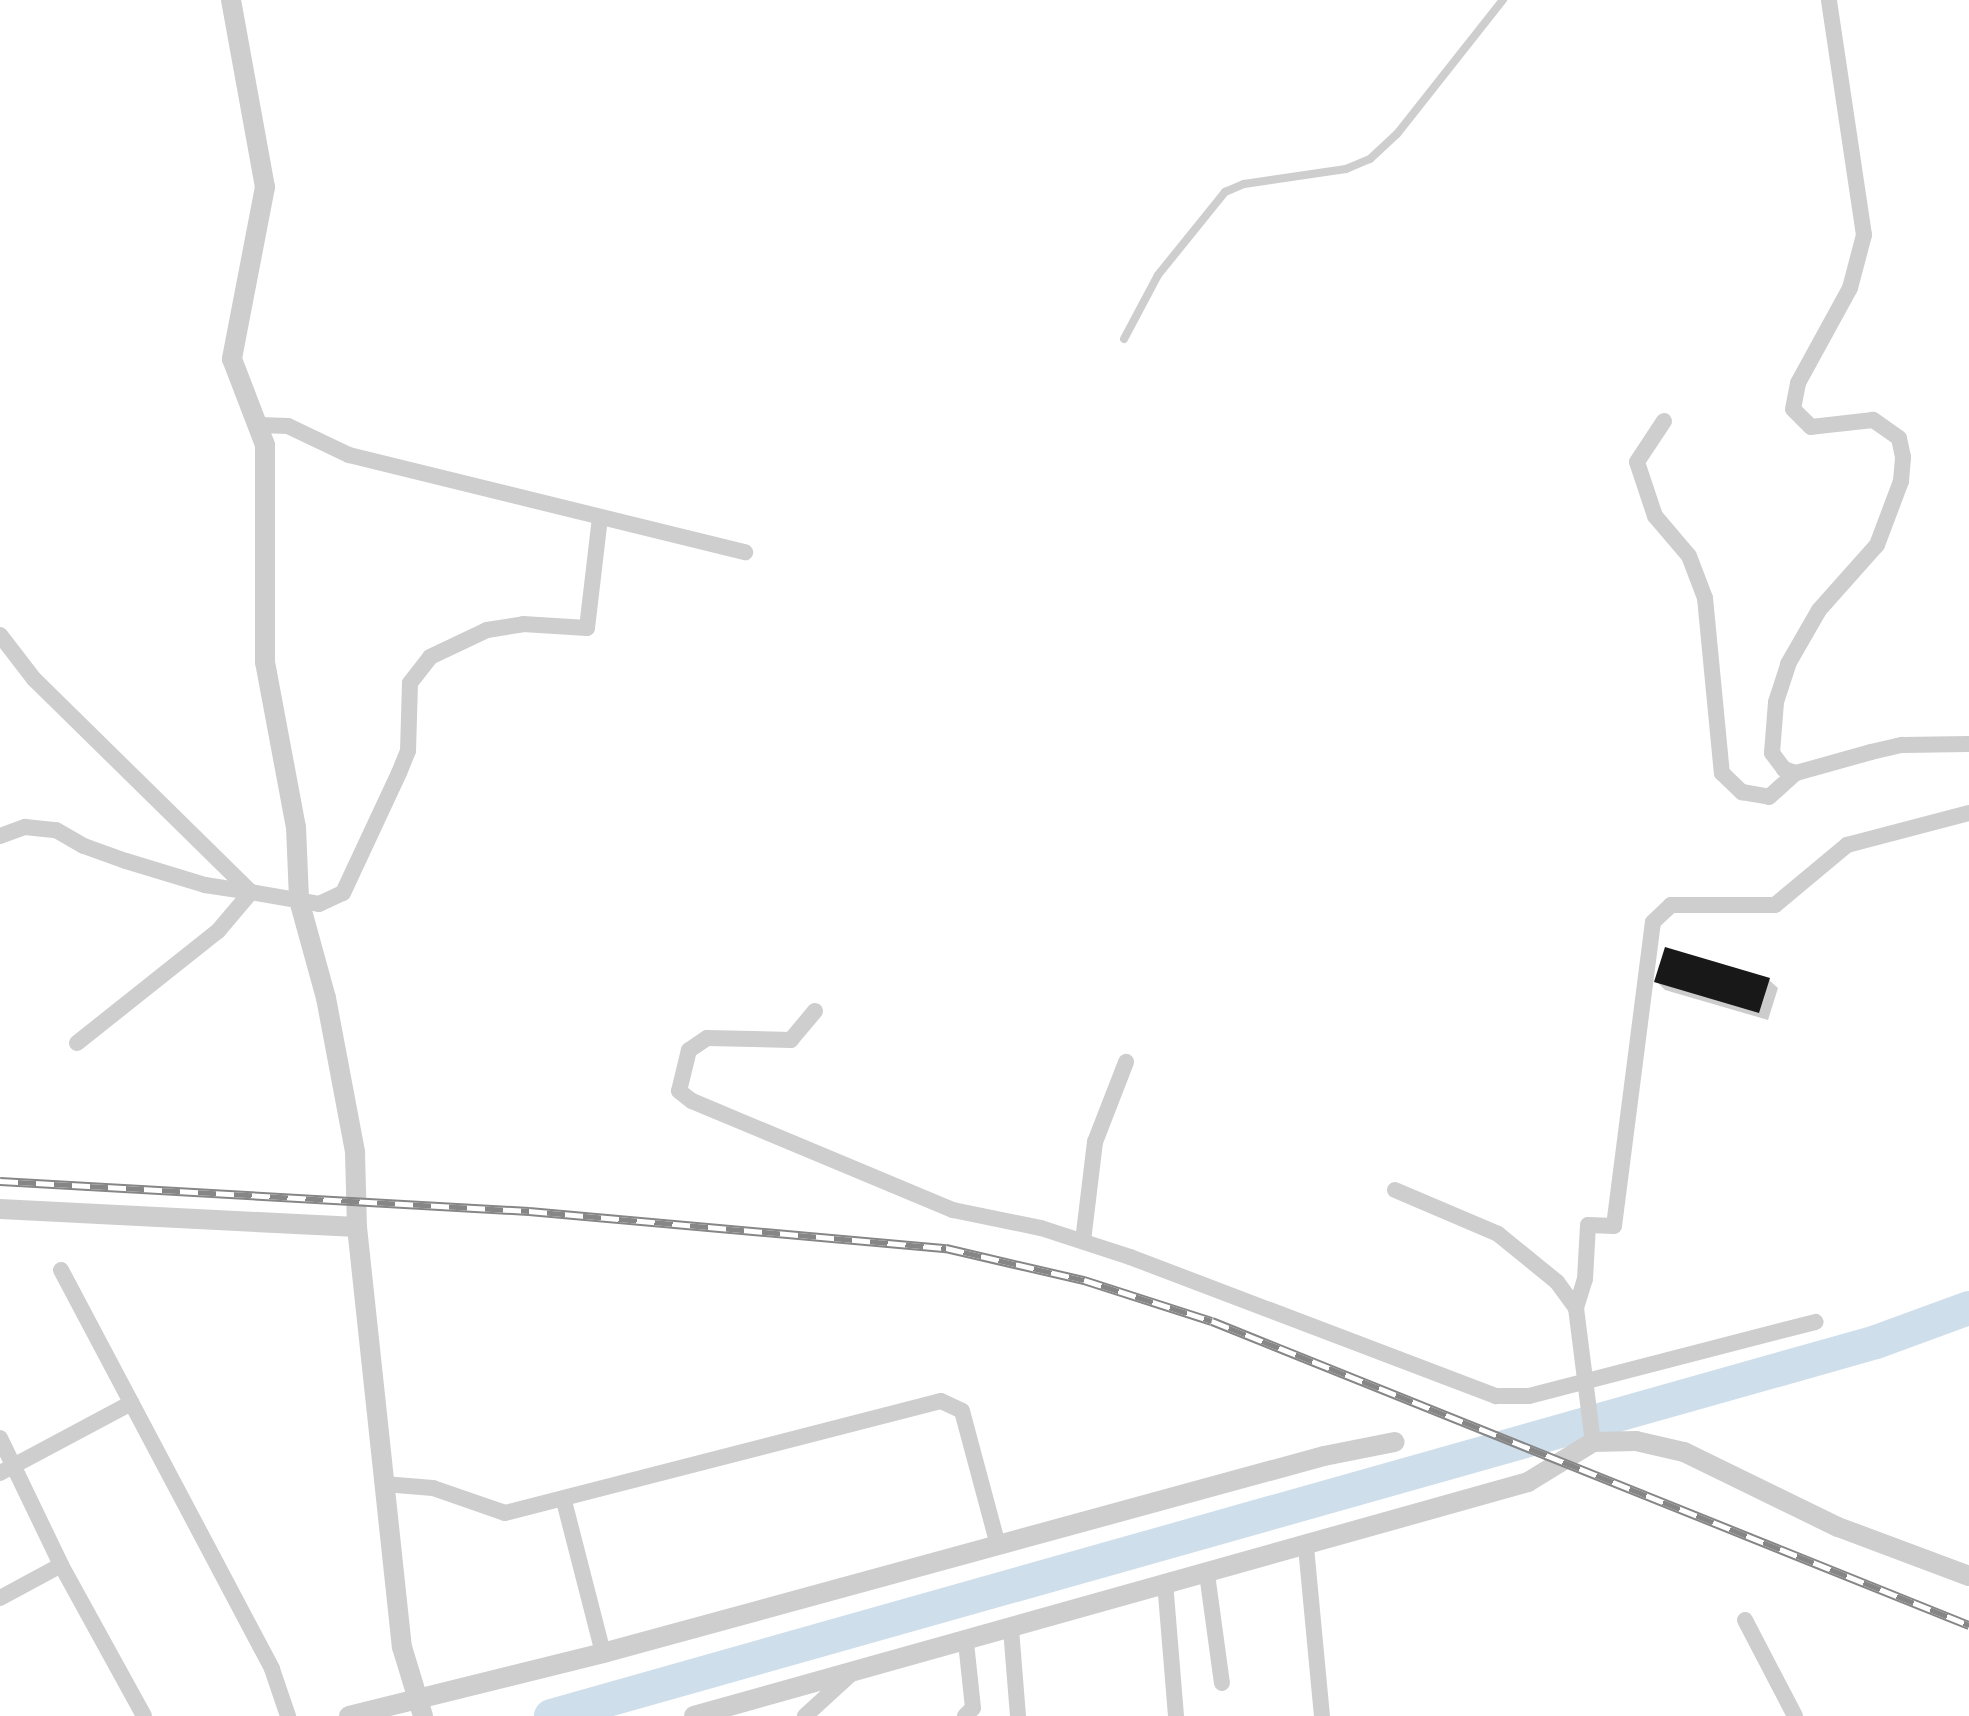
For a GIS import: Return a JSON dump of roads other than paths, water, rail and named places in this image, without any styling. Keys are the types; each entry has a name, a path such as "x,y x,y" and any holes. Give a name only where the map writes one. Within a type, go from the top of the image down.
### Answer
{"street":[{"path":"231,0 265,187 232,359 260,425 265,458 265,662 296,827 299,900 326,998 349,1112 357,1227 402,1647 420,1707"},
{"path":"1796,773 1784,769 1772,753 1776,702 1788,664 1819,610 1877,545 1901,481 1903,457 1899,438 1873,420 1811,427 1793,409 1798,383 1850,288 1864,235 1854,141 1840,96 1837,33 1829,0"},
{"path":"1664,421 1637,462 1655,516 1689,556 1705,598 1722,773 1742,792 1769,797 1796,773 1902,745 1969,744"},
{"path":"260,425 288,426 349,455 745,552"},
{"path":"0,836 25,827 56,830 84,846 205,885 319,904 343,893 408,751 410,683 430,657 487,630 523,624 587,628 600,518"},
{"path":"0,635 34,679 251,892"},
{"path":"1592,1435 1576,1308 1585,1279 1588,1225 1614,1226 1653,922 1671,905 1775,905 1847,845 1969,813"},
{"path":"77,1043 218,931 251,892"},
{"path":"815,1011 791,1040 707,1038 689,1050 679,1091 692,1101 953,1210 1083,1241 1496,1396 1529,1396 1586,1386 1816,1322"},
{"path":"1083,1241 1095,1142 1126,1062"},
{"path":"1395,1190 1498,1234 1528,1254 1576,1308"},
{"path":"0,1209 357,1227"},
{"path":"61,1270 272,1669 288,1716"},
{"path":"384,1484 433,1488 505,1513 564,1501 941,1401 962,1411 998,1545"},
{"path":"7,1469 131,1403"},
{"path":"694,1716 966,1642 1165,1582 1306,1547 1528,1482 1592,1435 1684,1452 1838,1527 1969,1576"},
{"path":"0,1438 7,1469 144,1716"},
{"path":"349,1716 420,1707 603,1653 1324,1456 1395,1442"},
{"path":"564,1501 603,1653"},
{"path":"1306,1547 1322,1716"},
{"path":"0,1598 61,1565"},
{"path":"1207,1574 1222,1683"},
{"path":"1165,1582 1176,1716"},
{"path":"1745,1620 1795,1716"},
{"path":"1011,1629 1018,1716"},
{"path":"966,1642 974,1713"},
{"path":"805,1716 853,1672"}],"lane":[{"path":"1124,339 1151,285 1225,192 1244,184 1346,169 1370,159 1407,122 1503,0"}],"waterway":[{"path":"551,1716 1876,1342 1969,1308"}],"railway":[{"path":"0,1181 529,1211 946,1248 1084,1280 1212,1321 1969,1625"}]}
